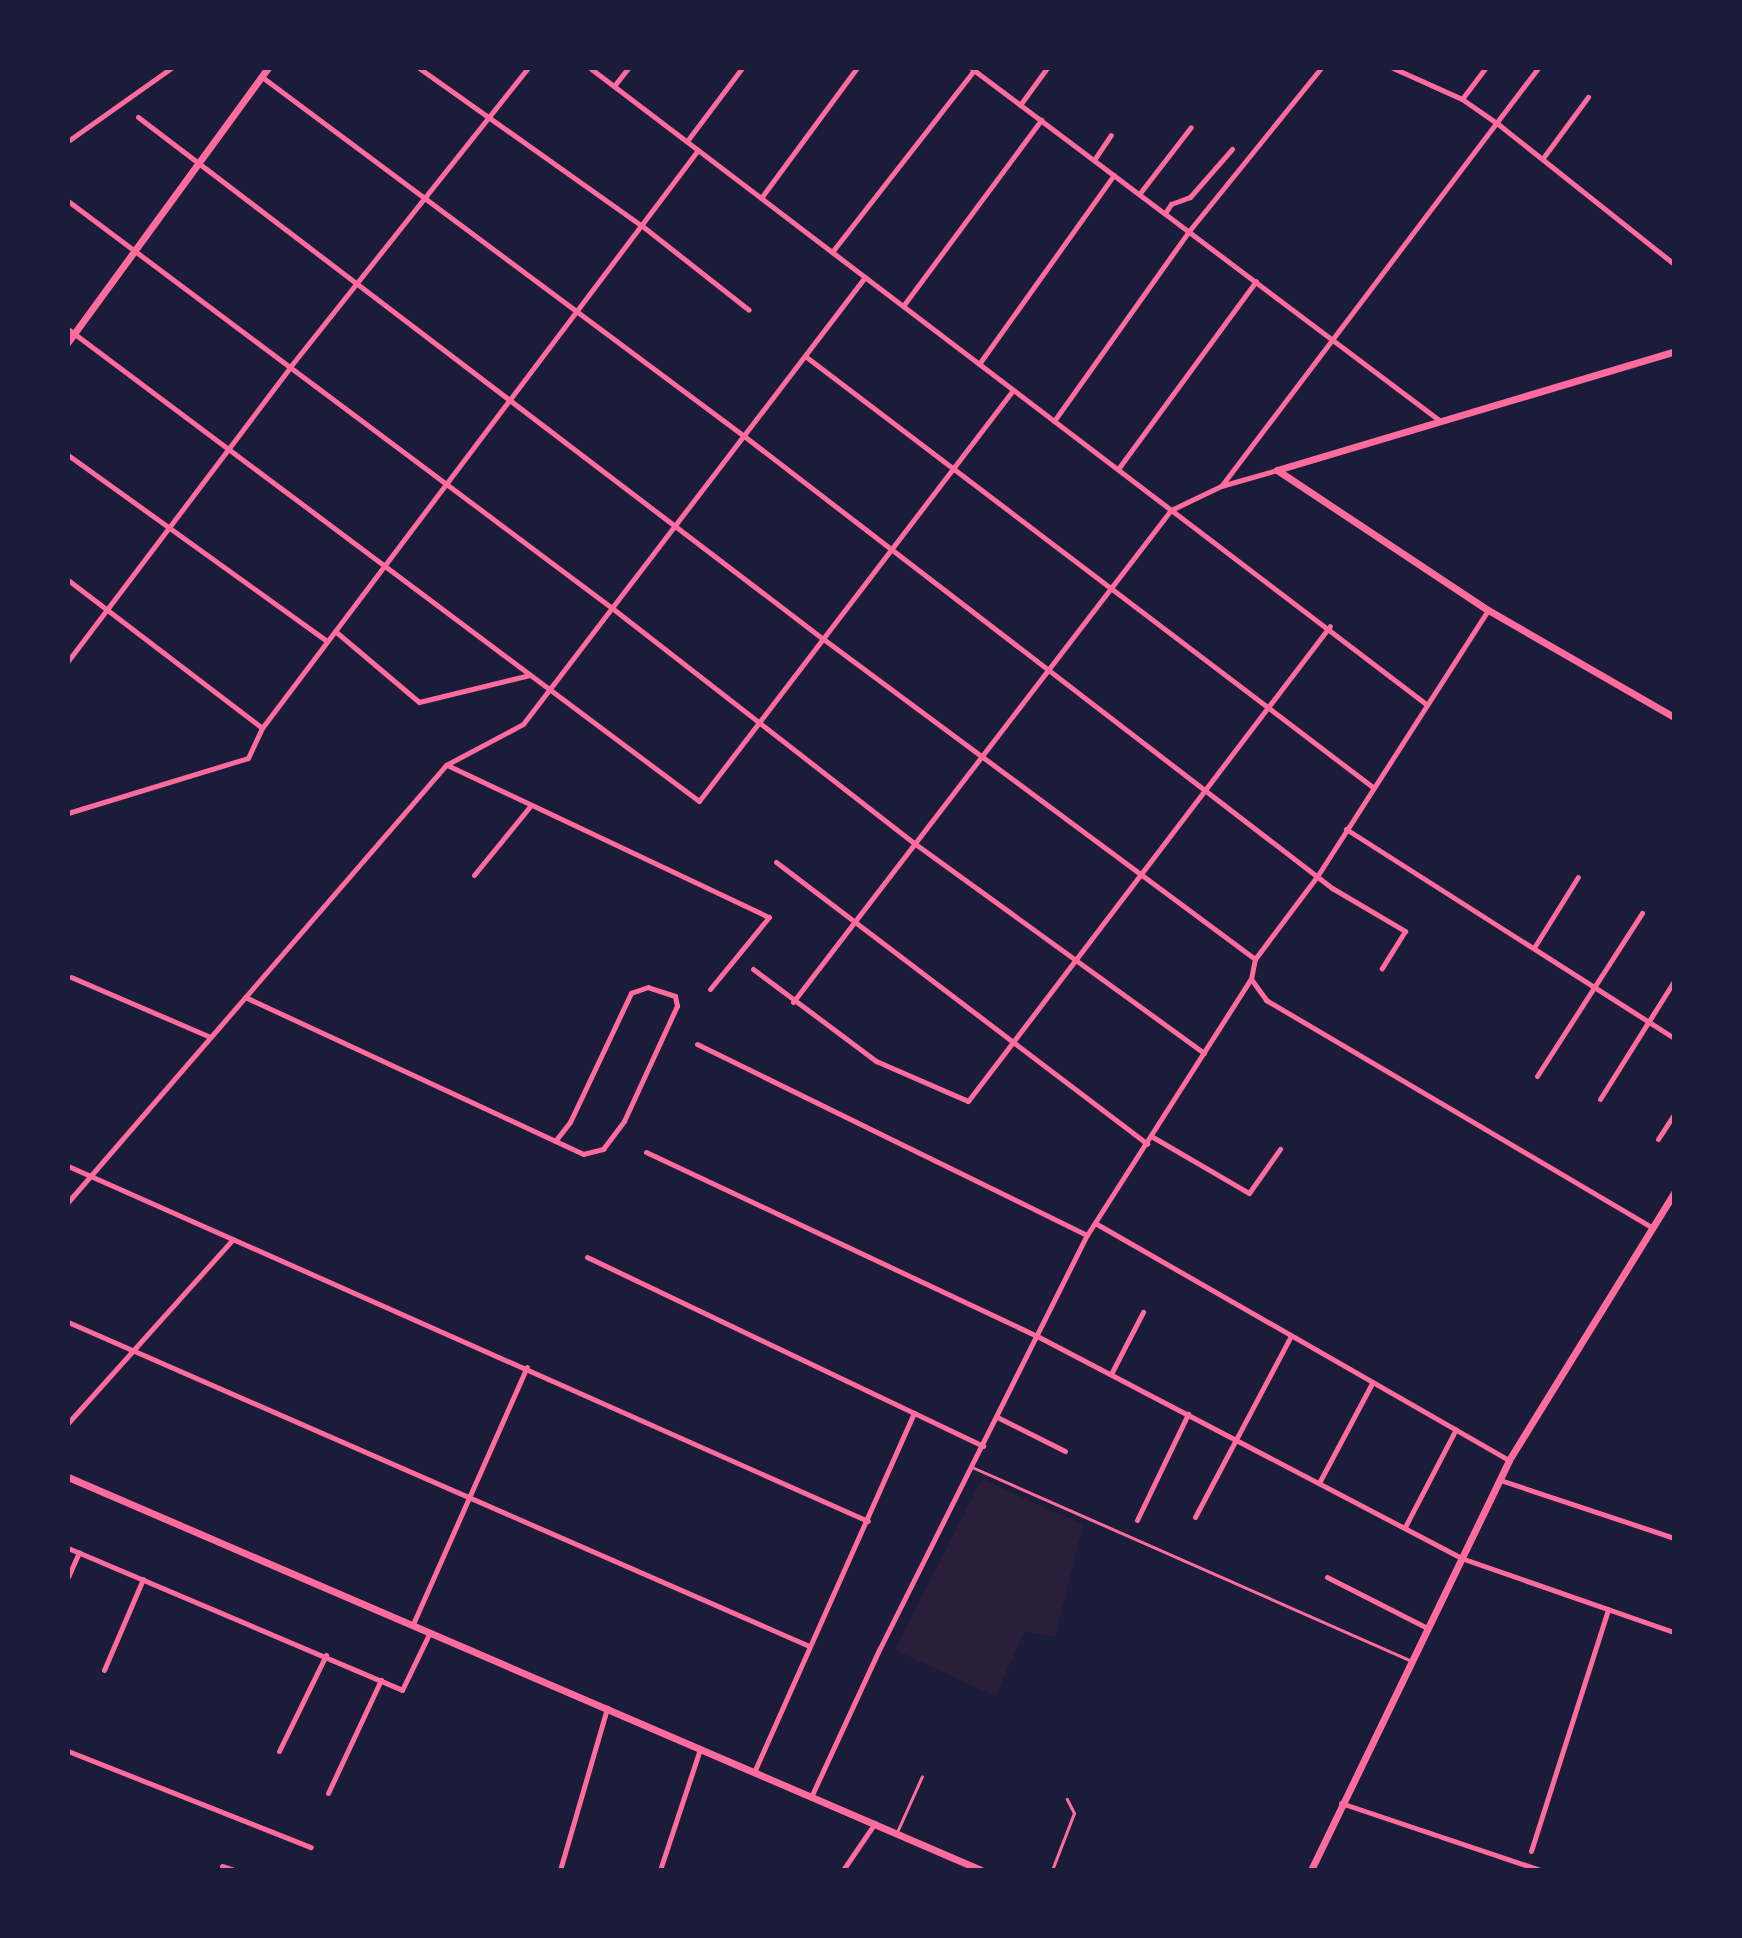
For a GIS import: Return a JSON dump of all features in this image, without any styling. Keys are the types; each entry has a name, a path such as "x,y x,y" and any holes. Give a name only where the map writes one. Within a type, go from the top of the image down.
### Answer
{"street":[{"path":"68,141 171,68"},
{"path":"68,342 71,331 134,251 268,68"},
{"path":"419,68 489,121 641,225 749,310"},
{"path":"68,661 109,611 290,367 489,121 528,68"},
{"path":"590,68 1171,510 1330,626 1426,704"},
{"path":"614,86 628,68"},
{"path":"687,141 742,68"},
{"path":"761,198 857,68"},
{"path":"1020,105 1047,68"},
{"path":"1054,421 1189,231 1321,68"},
{"path":"1393,68 1462,99 1498,124 1674,264"},
{"path":"1462,99 1485,68"},
{"path":"1221,486 1538,68"},
{"path":"832,252 972,69 1336,338 1439,420"},
{"path":"262,77 744,436 1046,672 1203,790 1318,875 1405,931 1382,968"},
{"path":"1543,158 1588,97"},
{"path":"138,117 511,396 822,638 1255,959"},
{"path":"903,306 1041,120"},
{"path":"1140,193 1191,127"},
{"path":"1094,160 1111,135"},
{"path":"1165,213 1171,204 1190,197 1232,149"},
{"path":"68,813 248,758 262,728 698,150"},
{"path":"979,364 1114,175"},
{"path":"68,201 612,608 914,843 1204,1053"},
{"path":"68,1202 446,765 523,724 865,277"},
{"path":"1118,469 1256,281"},
{"path":"71,331 385,563 699,801 1013,390"},
{"path":"793,1002 1171,510 1221,486 1674,352"},
{"path":"805,356 954,466 1266,709 1374,788"},
{"path":"68,455 327,641"},
{"path":"1277,470 1488,610 1674,717"},
{"path":"68,580 262,728"},
{"path":"810,1798 880,1648 974,1468 1087,1235 1251,979 1255,959 1318,875 1488,610"},
{"path":"753,969 793,1002 876,1061 968,1101 1073,958 1330,626"},
{"path":"335,631 419,702 530,675"},
{"path":"446,765 769,917 710,989"},
{"path":"474,875 531,805"},
{"path":"1346,829 1535,946 1674,1038"},
{"path":"776,862 1147,1144"},
{"path":"1535,946 1578,877"},
{"path":"1537,1076 1642,913"},
{"path":"71,977 210,1037"},
{"path":"1251,979 1266,1000 1651,1227"},
{"path":"1600,1099 1674,981"},
{"path":"245,997 555,1141 583,1154 603,1149 624,1121 677,1006 672,994 648,987 631,993 570,1122 555,1141"},
{"path":"697,1044 1087,1235"},
{"path":"1658,1139 1674,1114"},
{"path":"1151,1136 1249,1193 1280,1149"},
{"path":"646,1152 1037,1336 1320,1481 1461,1558 1674,1632"},
{"path":"68,1166 527,1367 868,1521"},
{"path":"1311,1870 1509,1460 1674,1193"},
{"path":"1095,1223 1509,1460"},
{"path":"68,1423 233,1239"},
{"path":"587,1257 983,1446"},
{"path":"1111,1374 1143,1312"},
{"path":"68,1322 807,1645"},
{"path":"1195,1517 1239,1440 1291,1336"},
{"path":"413,1624 527,1367"},
{"path":"1320,1481 1372,1383"},
{"path":"755,1770 807,1645 868,1521 914,1413"},
{"path":"1137,1520 1188,1414"},
{"path":"997,1417 1065,1451"},
{"path":"1405,1527 1456,1429"},
{"path":"68,1477 755,1770 810,1798 897,1832 981,1870"},
{"path":"1500,1480 1674,1538"},
{"path":"68,1548 326,1655 402,1690 430,1631"},
{"path":"68,1577 79,1552"},
{"path":"1327,1577 1427,1628"},
{"path":"104,1670 143,1579"},
{"path":"1531,1851 1608,1609"},
{"path":"279,1751 326,1655"},
{"path":"328,1793 381,1680"},
{"path":"560,1870 607,1707"},
{"path":"660,1870 701,1747"},
{"path":"68,1751 311,1847"},
{"path":"1341,1803 1540,1870"},
{"path":"843,1870 875,1823"},
{"path":"222,1866 234,1870"}],"lane":[{"path":"974,1468 1410,1660"},
{"path":"897,1832 922,1776"},
{"path":"1052,1870 1074,1813 1067,1799"}],"shaded area":[{"path":"982,1479 1083,1525 1055,1637 1025,1631 995,1696 895,1650"}]}
